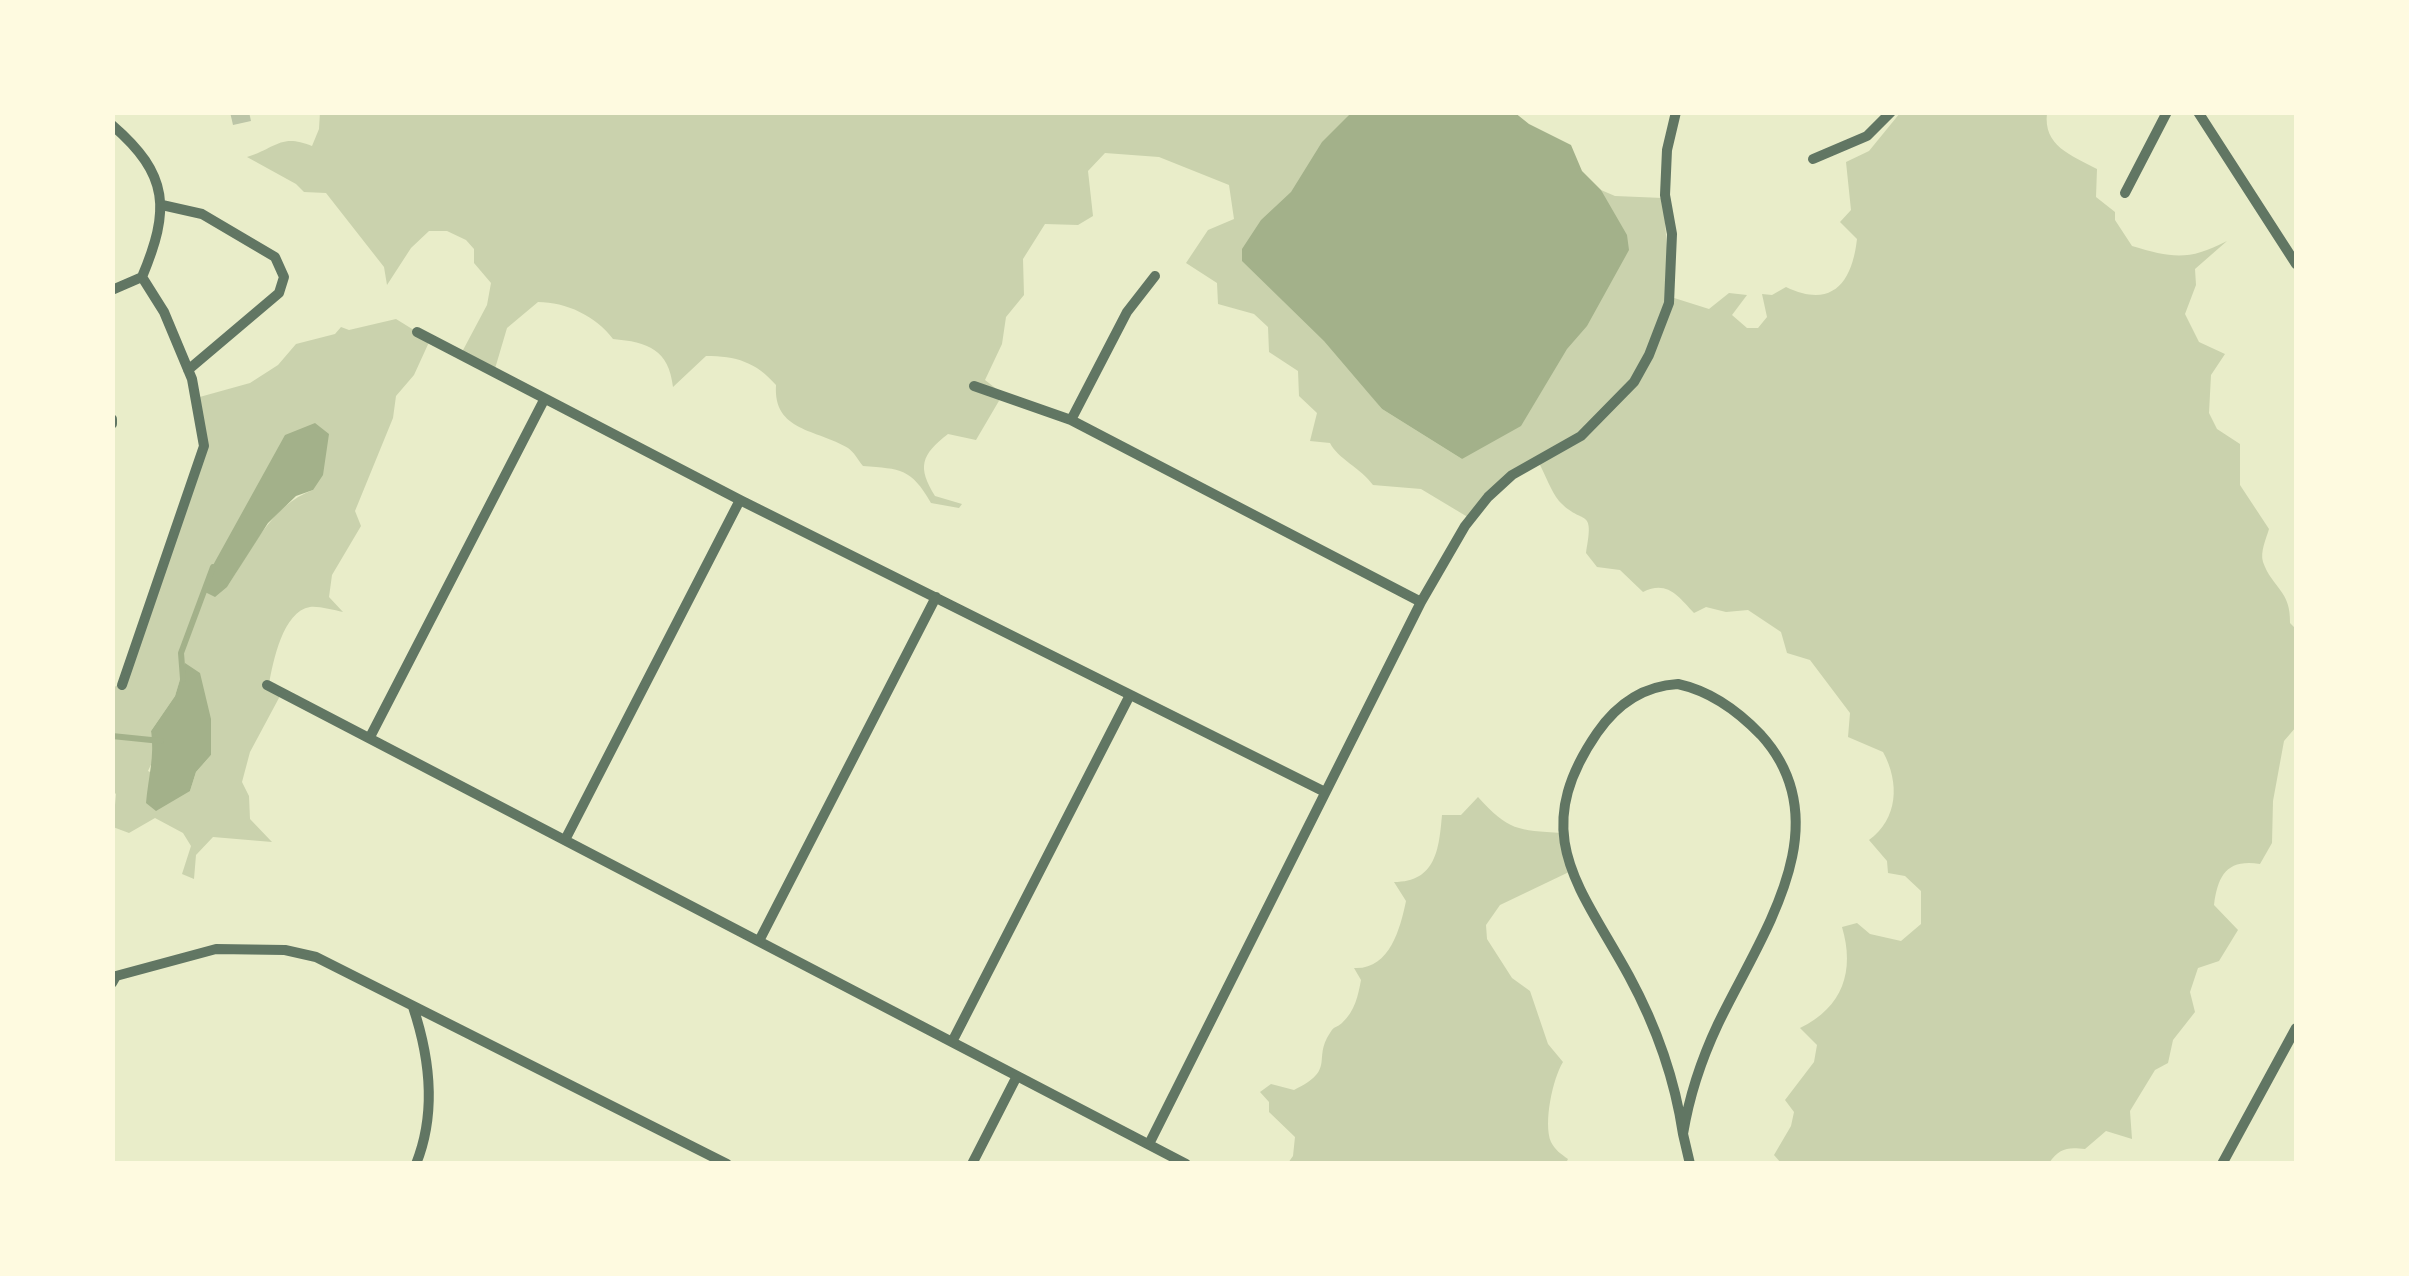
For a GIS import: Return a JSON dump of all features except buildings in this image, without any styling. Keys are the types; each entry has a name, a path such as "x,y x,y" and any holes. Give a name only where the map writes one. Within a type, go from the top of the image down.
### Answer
{"street":[{"path":"1149,1144 1422,602 1465,526 1512,475 1581,436 1634,382 1649,356 1669,303 1672,234 1665,195 1676,112"},
{"path":"1813,159 1868,136 1891,112"},
{"path":"2125,193 2167,112"},
{"path":"2198,112 2296,264"},
{"path":"112,124 157,180 162,204 156,240 142,276 112,290"},
{"path":"162,204 202,214 260,248 279,261 284,277 279,293 188,370"},
{"path":"122,685 204,446 188,370 164,312 142,276"},
{"path":"1071,420 1127,312 1155,276"},
{"path":"417,332 740,500 1325,792"},
{"path":"974,386 1071,420 1422,602"},
{"path":"370,737 544,400"},
{"path":"566,838 740,500"},
{"path":"760,940 936,597"},
{"path":"1683,1134 1688,1108 1716,1029 1784,888 1796,842 1796,806 1789,777 1773,748 1752,726 1704,690 1678,684 1656,685 1628,699 1602,726 1576,771 1566,804 1562,840 1579,892 1630,978 1650,1022 1667,1066 1690,1164"},
{"path":"267,685 1186,1164"},
{"path":"952,1040 1130,695"},
{"path":"114,976 216,949 286,950 316,957 726,1164"},
{"path":"413,1007 431,1080 427,1120 416,1164"},
{"path":"2222,1164 2296,1028"},
{"path":"972,1164 1017,1076"}],"shaded area":[{"path":"320,112 1351,113 1318,152 1335,350 1382,409 1462,459 1601,190 1615,196 1663,198 1671,297 1709,309 1729,293 1747,295 1732,315 1747,328 1758,328 1767,317 1762,294 1772,295 1786,287 1802,293 1827,293 1844,279 1857,239 1840,222 1851,210 1846,162 1869,151 1900,113 2047,113 2054,142 2097,169 2096,197 2115,212 2115,220 2132,246 2180,256 2227,241 2195,269 2196,285 2185,314 2199,342 2225,354 2211,375 2209,413 2217,429 2240,444 2240,485 2269,529 2263,562 2284,596 2290,623 2296,629 2296,727 2284,741 2273,801 2272,843 2260,864 2239,864 2226,871 2216,894 2214,905 2238,930 2219,961 2198,968 2190,992 2195,1012 2173,1040 2168,1063 2155,1070 2130,1111 2132,1139 2106,1131 2085,1149 2064,1150 2049,1163 1781,1163 1774,1155 1791,1126 1794,1112 1785,1100 1814,1062 1817,1045 1800,1028 1827,1010 1842,986 1847,958 1842,927 1857,923 1870,934 1901,941 1921,924 1921,891 1905,876 1888,873 1887,861 1869,840 1886,822 1893,800 1892,776 1883,752 1848,737 1850,713 1810,660 1787,653 1781,632 1748,610 1726,612 1706,607 1694,613 1672,592 1659,588 1643,592 1620,570 1597,567 1586,553 1588,522 1559,501 1539,463 1514,475 1471,519 1421,489 1373,485 1330,443 1310,441 1317,413 1299,396 1298,371 1269,352 1268,327 1254,314 1218,304 1217,283 1186,263 1208,230 1234,219 1229,185 1159,157 1105,153 1088,171 1093,216 1078,225 1045,224 1023,259 1024,295 1006,317 1002,344 985,380 1003,394 976,440 948,434 927,455 924,469 935,496 962,504 959,508 931,503 904,472 863,466 848,448 789,421 777,400 776,385 753,366 727,357 706,356 673,387 667,364 655,350 613,339 589,317 559,305 538,302 507,328 494,372 462,352 487,305 491,283 474,263 474,249 466,240 447,231 429,231 411,248 387,285 384,267 326,193 304,192 247,157 285,141 312,146"},
{"path":"1514,112 1571,145 1582,171 1601,190 1627,235 1629,250 1587,326 1567,349 1521,426 1462,459 1382,409 1324,341 1242,261 1242,249 1261,220 1291,192 1322,142 1351,113"},
{"path":"396,319 430,340 414,375 396,396 393,418 355,511 361,526 332,575 329,597 343,612 314,607 301,611 286,627 277,651 269,684 280,696 250,752 242,782 249,796 250,819 272,842 213,837 196,855 194,879 182,874 191,846 183,833 155,818 129,833 113,827 113,688 124,681 206,447 196,398 250,383 278,365 296,344 335,334 341,327 349,330","holes":["315,423 313,490 273,518 227,587","185,664 211,755 196,772 190,791 148,771 155,756 151,731 175,696"]},
{"path":"315,423 329,434 323,475 313,490 296,496 268,523 227,587 215,597 205,592 212,567 285,435"},
{"path":"185,663 200,673 211,719 211,755 196,772 190,791 156,811 146,803 151,731 175,696"},
{"path":"1478,797 1515,827 1562,833 1569,872 1500,905 1486,925 1487,939 1512,978 1530,991 1548,1044 1563,1062 1553,1089 1548,1124 1551,1142 1568,1159 1566,1163 1288,1163 1293,1156 1295,1137 1269,1112 1269,1102 1260,1092 1271,1084 1294,1090 1320,1070 1325,1042 1355,1003 1361,980 1354,968 1376,962 1396,935 1406,901 1394,882 1408,881 1427,870 1437,851 1442,815 1461,815"}],"waterway":[{"path":"183,679 181,653 213,567"},
{"path":"112,736 161,741"}]}
